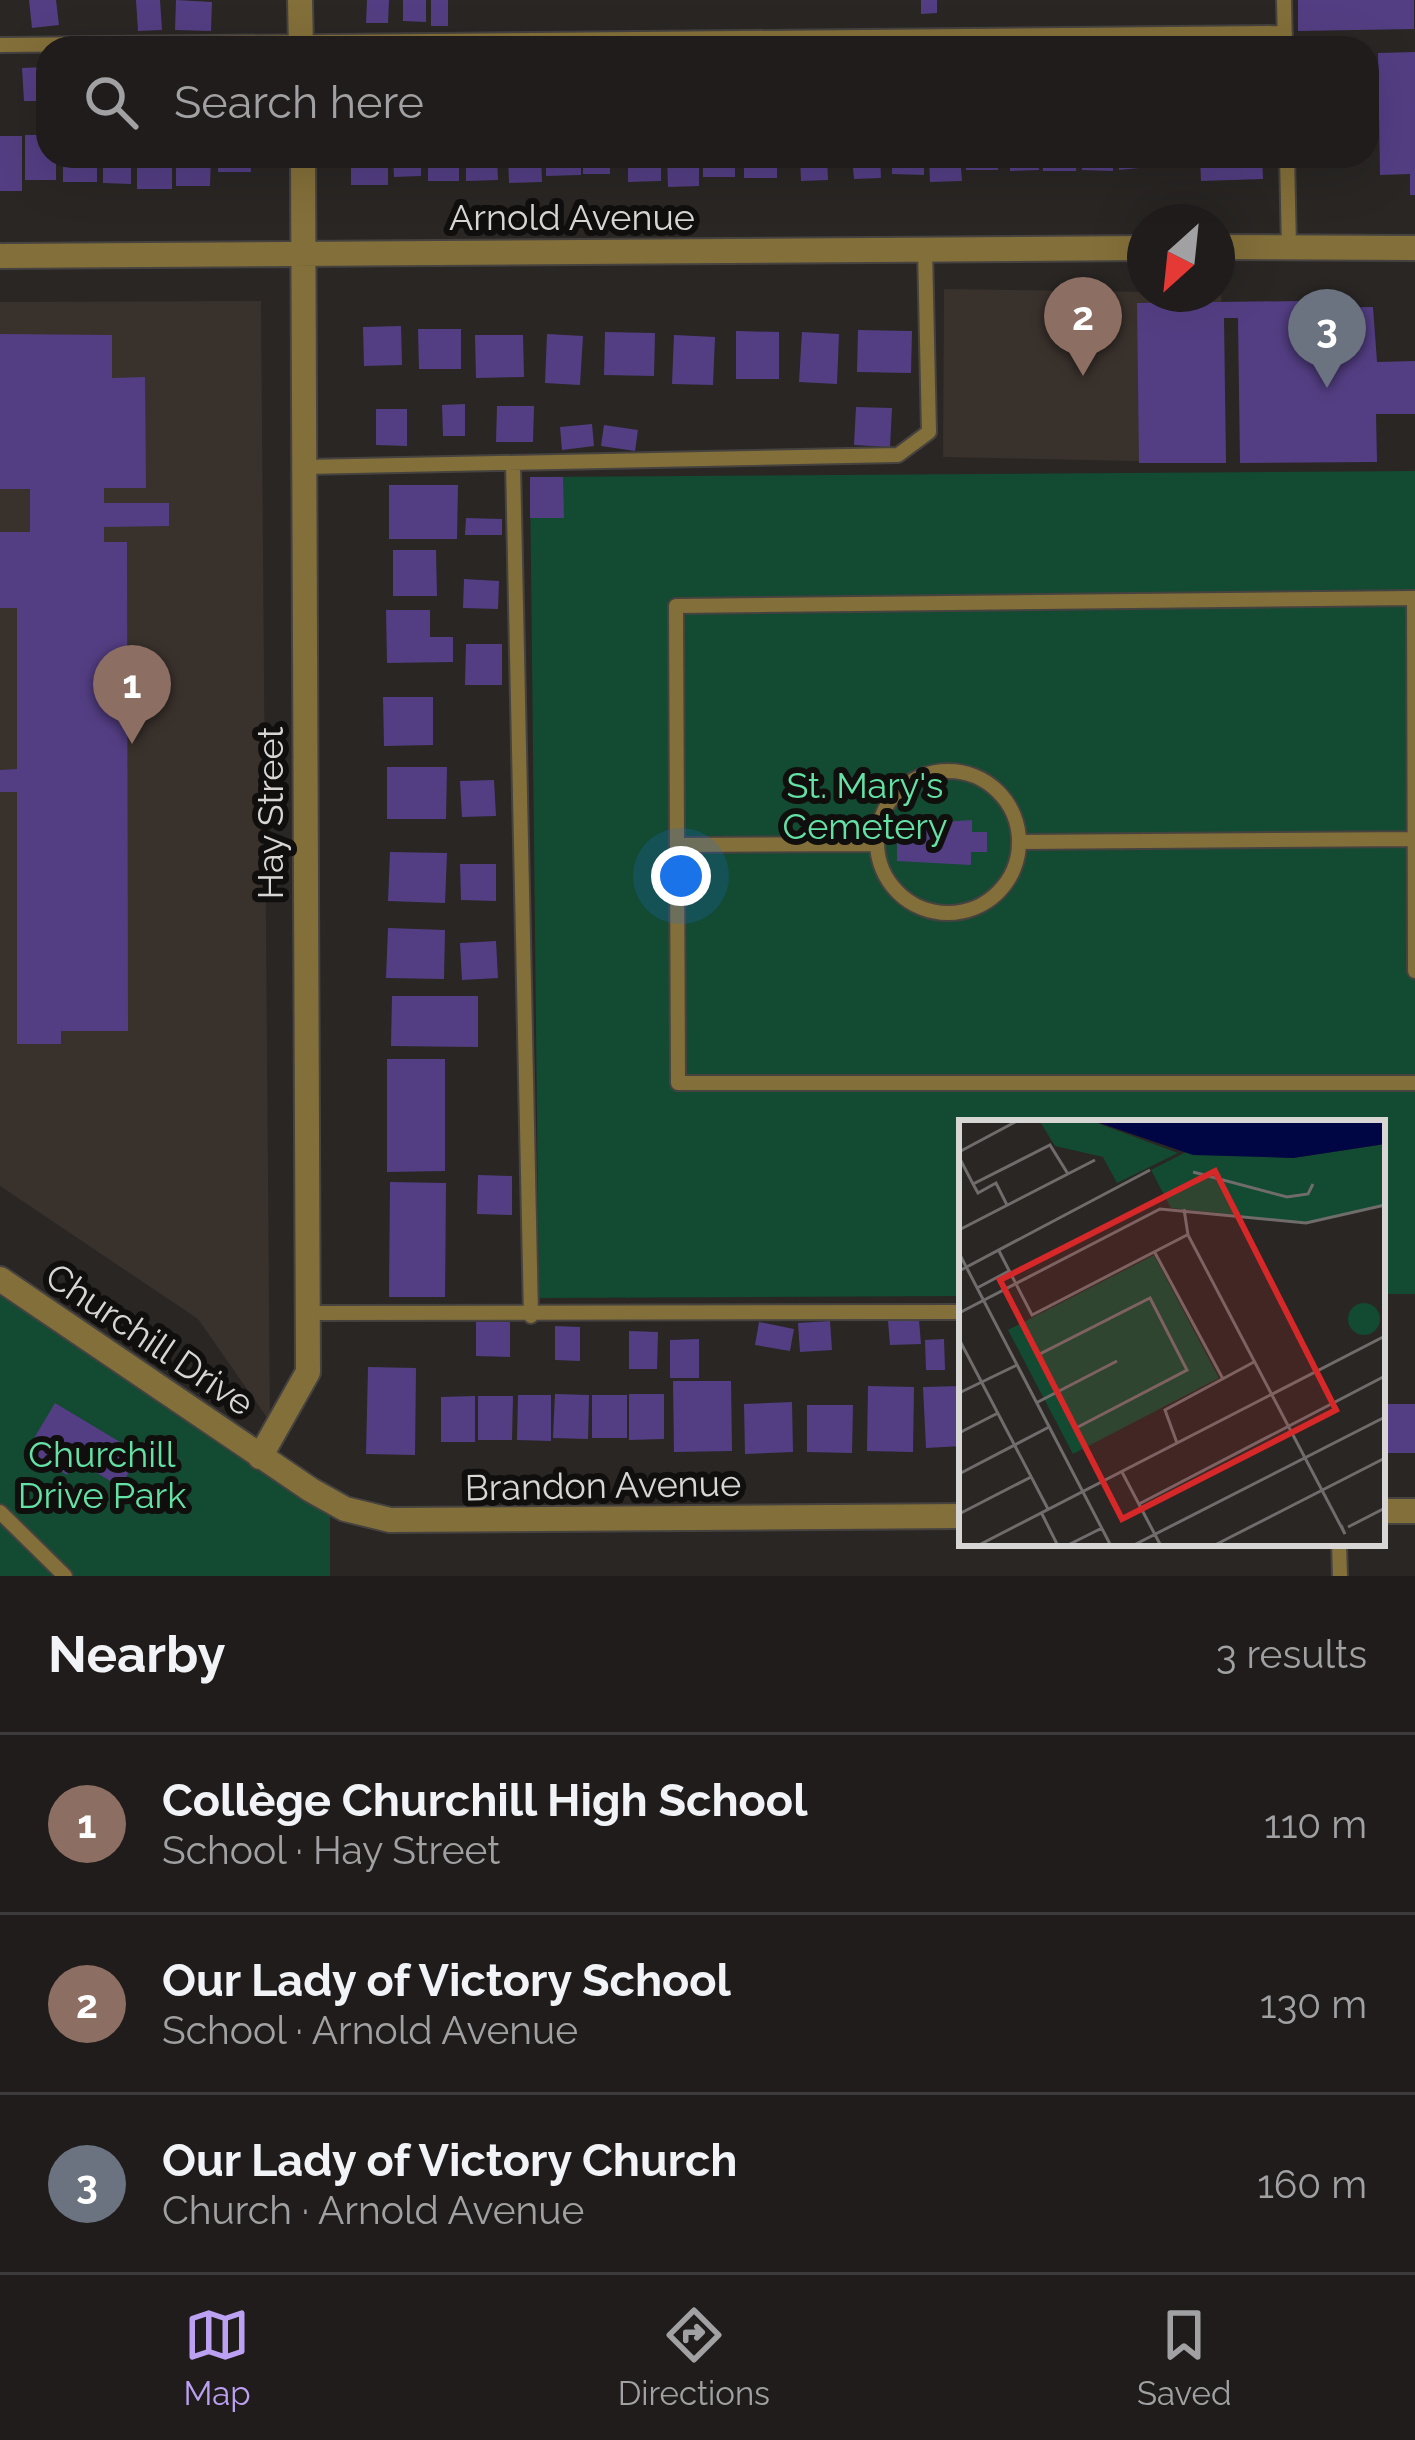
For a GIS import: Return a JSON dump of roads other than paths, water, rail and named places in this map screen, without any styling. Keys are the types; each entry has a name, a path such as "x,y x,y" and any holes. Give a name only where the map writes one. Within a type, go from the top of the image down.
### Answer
{"street":[{"path":"300,0 301,36"},
{"name":"Hay Street","path":"260,1457 303,1388 308,1313 303,168"},
{"name":"Arnold Avenue","path":"0,256 1127,248"},
{"path":"1235,248 1415,248"},
{"name":"Churchill Drive","path":"0,1279 260,1457"},
{"name":"Brandon Avenue","path":"260,1457 345,1509 394,1521 959,1516"}],"lane":[{"path":"1284,0 1285,36"},
{"path":"0,45 36,45"},
{"path":"1287,168 1288,247"},
{"path":"304,467 898,454 929,432 925,249"},
{"path":"513,464 531,1316"},
{"path":"1415,971 1414,598 676,606 678,1083 1415,1083"},
{"path":"946,770 990,784 1016,820 1020,842 1004,888 961,914 936,914 912,905 893,890 875,844 889,801 904,785 946,770"},
{"path":"1020,842 1415,839"},
{"path":"678,845 875,844"},
{"path":"308,1313 959,1312"},
{"path":"0,1513 65,1576"},
{"path":"1339,1546 1340,1576"}],"place":[{"name":"Our Lady of Victory School","path":"1083,376"},
{"name":"Our Lady of Victory Church","path":"1327,388"},
{"name":"Collège Churchill High School","path":"132,744"}],"park label":[{"name":"St. Mary's Cemetery","path":"865,806"},
{"name":"Churchill Drive Park","path":"102,1474"}]}
